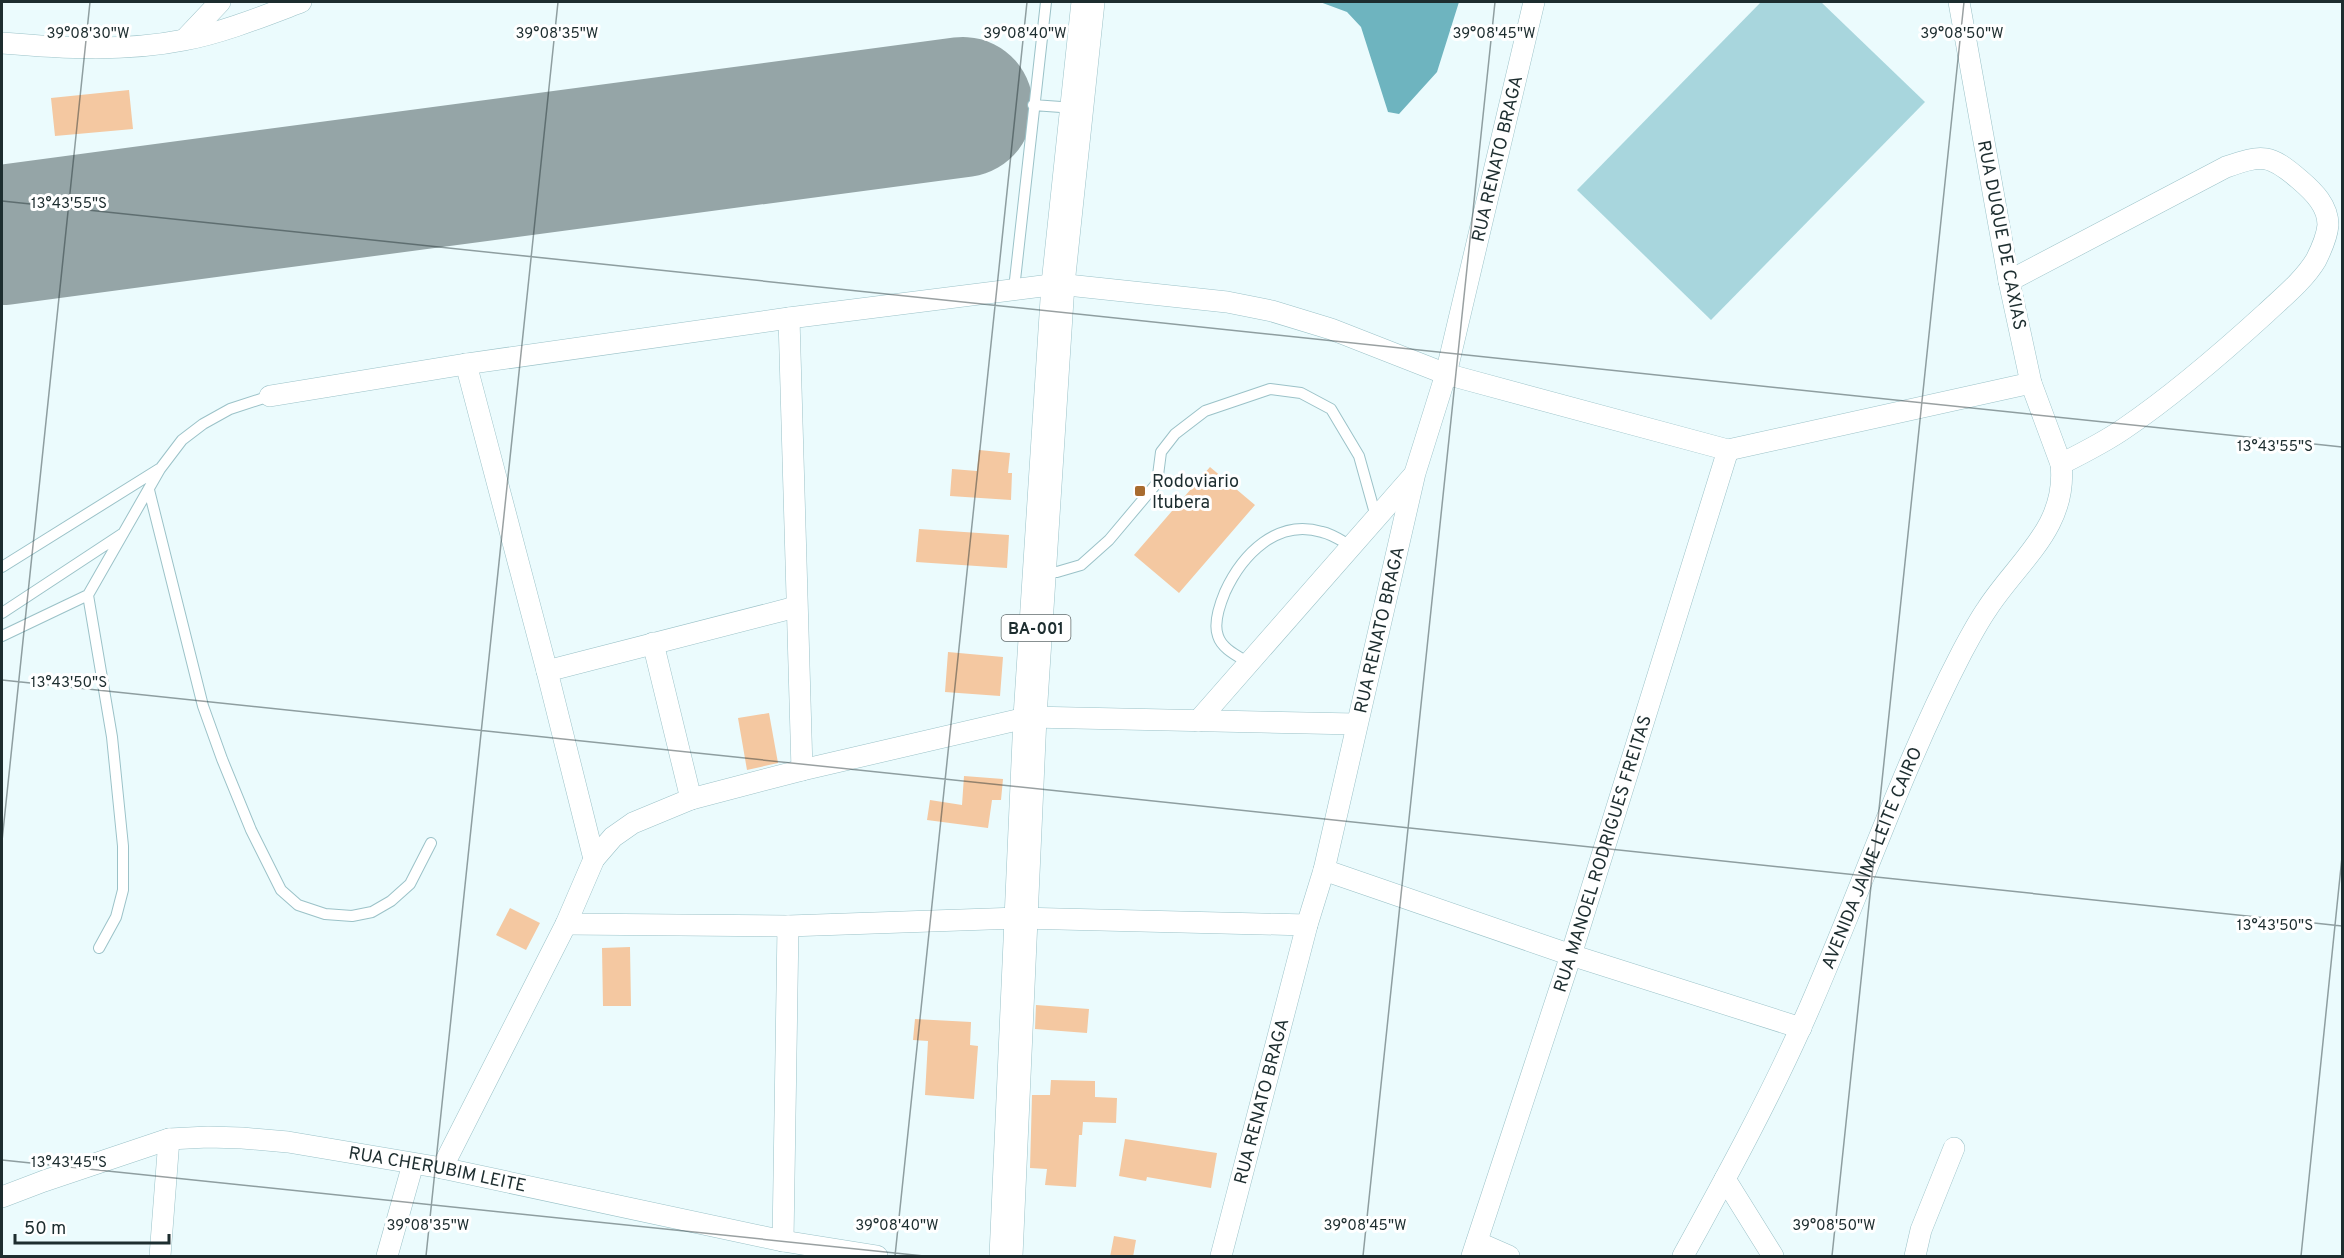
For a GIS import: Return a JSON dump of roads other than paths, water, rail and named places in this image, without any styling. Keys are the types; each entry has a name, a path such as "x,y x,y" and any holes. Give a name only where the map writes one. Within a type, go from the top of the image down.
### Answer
{"main road":[{"name":"BA-001","path":"1006,1257 1019,918 1058,284 1088,2"}],"street":[{"path":"184,40 220,2"},
{"path":"2,43 47,47 115,47 184,40 265,16 301,2"},
{"name":"RUA RENATO BRAGA","path":"1221,1257 1307,925 1324,870 1415,473 1446,374 1534,2"},
{"name":"RUA DUQUE DE CAXIAS","path":"1959,2 2009,281 2031,383 2061,464"},
{"path":"2009,281 2226,167 2245,160 2262,158 2275,160 2313,192 2322,202 2326,216 2326,234 2315,261 2278,301 2210,363 2165,399 2123,429 2061,464"},
{"path":"270,396 466,364 789,318 1058,284 1227,302 1272,311 1331,329 1446,374 1728,450 2031,383"},
{"path":"789,318 801,770"},
{"path":"466,364 594,859"},
{"name":"RUA MANOEL RODRIGUES FREITAS","path":"1474,1249 1571,955 1728,450"},
{"name":"AVENIDA JAIME LEITE CAIRO","path":"1683,1257 1801,1028 1921,741 1963,651 1987,608 2045,534 2058,505 2062,478 2061,464"},
{"path":"1198,721 1415,473"},
{"path":"547,671 796,607"},
{"path":"653,643 691,799"},
{"path":"442,1168 566,924 594,859 613,837 633,823 691,799 801,770 1030,717 1356,724"},
{"path":"1324,870 1571,955 1801,1028"},
{"path":"566,924 788,926 1019,918 1307,925"},
{"path":"783,1241 788,926"},
{"name":"RUA CHERUBIM LEITE","path":"2,1197 169,1139 208,1137 288,1142 442,1168 783,1241 877,1257"},
{"path":"160,1257 169,1139"},
{"path":"1915,1257 1924,1221 1954,1148"},
{"path":"387,1257 413,1164"},
{"path":"1725,1179 1773,1257"},
{"path":"1474,1249 1509,1257"}],"lane":[{"path":"1014,289 1046,2"},
{"path":"1033,105 1077,108"},
{"path":"1040,573 1057,572 1081,565 1109,540 1157,483 1161,452 1175,434 1205,411 1270,389 1301,393 1331,409 1359,456 1376,518"},
{"path":"2,636 88,595 159,469 182,440 203,424 230,409 270,396"},
{"path":"2,567 159,469"},
{"path":"149,490 203,706 251,830 281,890 297,905 325,914 352,916 372,912 391,901 410,884 430,843"},
{"path":"1249,663 1218,639 1216,627 1221,602 1235,571 1253,550 1269,538 1284,532 1304,530 1322,531 1351,546"},
{"path":"2,613 125,532"},
{"path":"88,595 112,737 123,846 123,890 116,917 99,948"}],"place":[{"name":"Rodoviario Itubera","path":"1140,491"}]}
